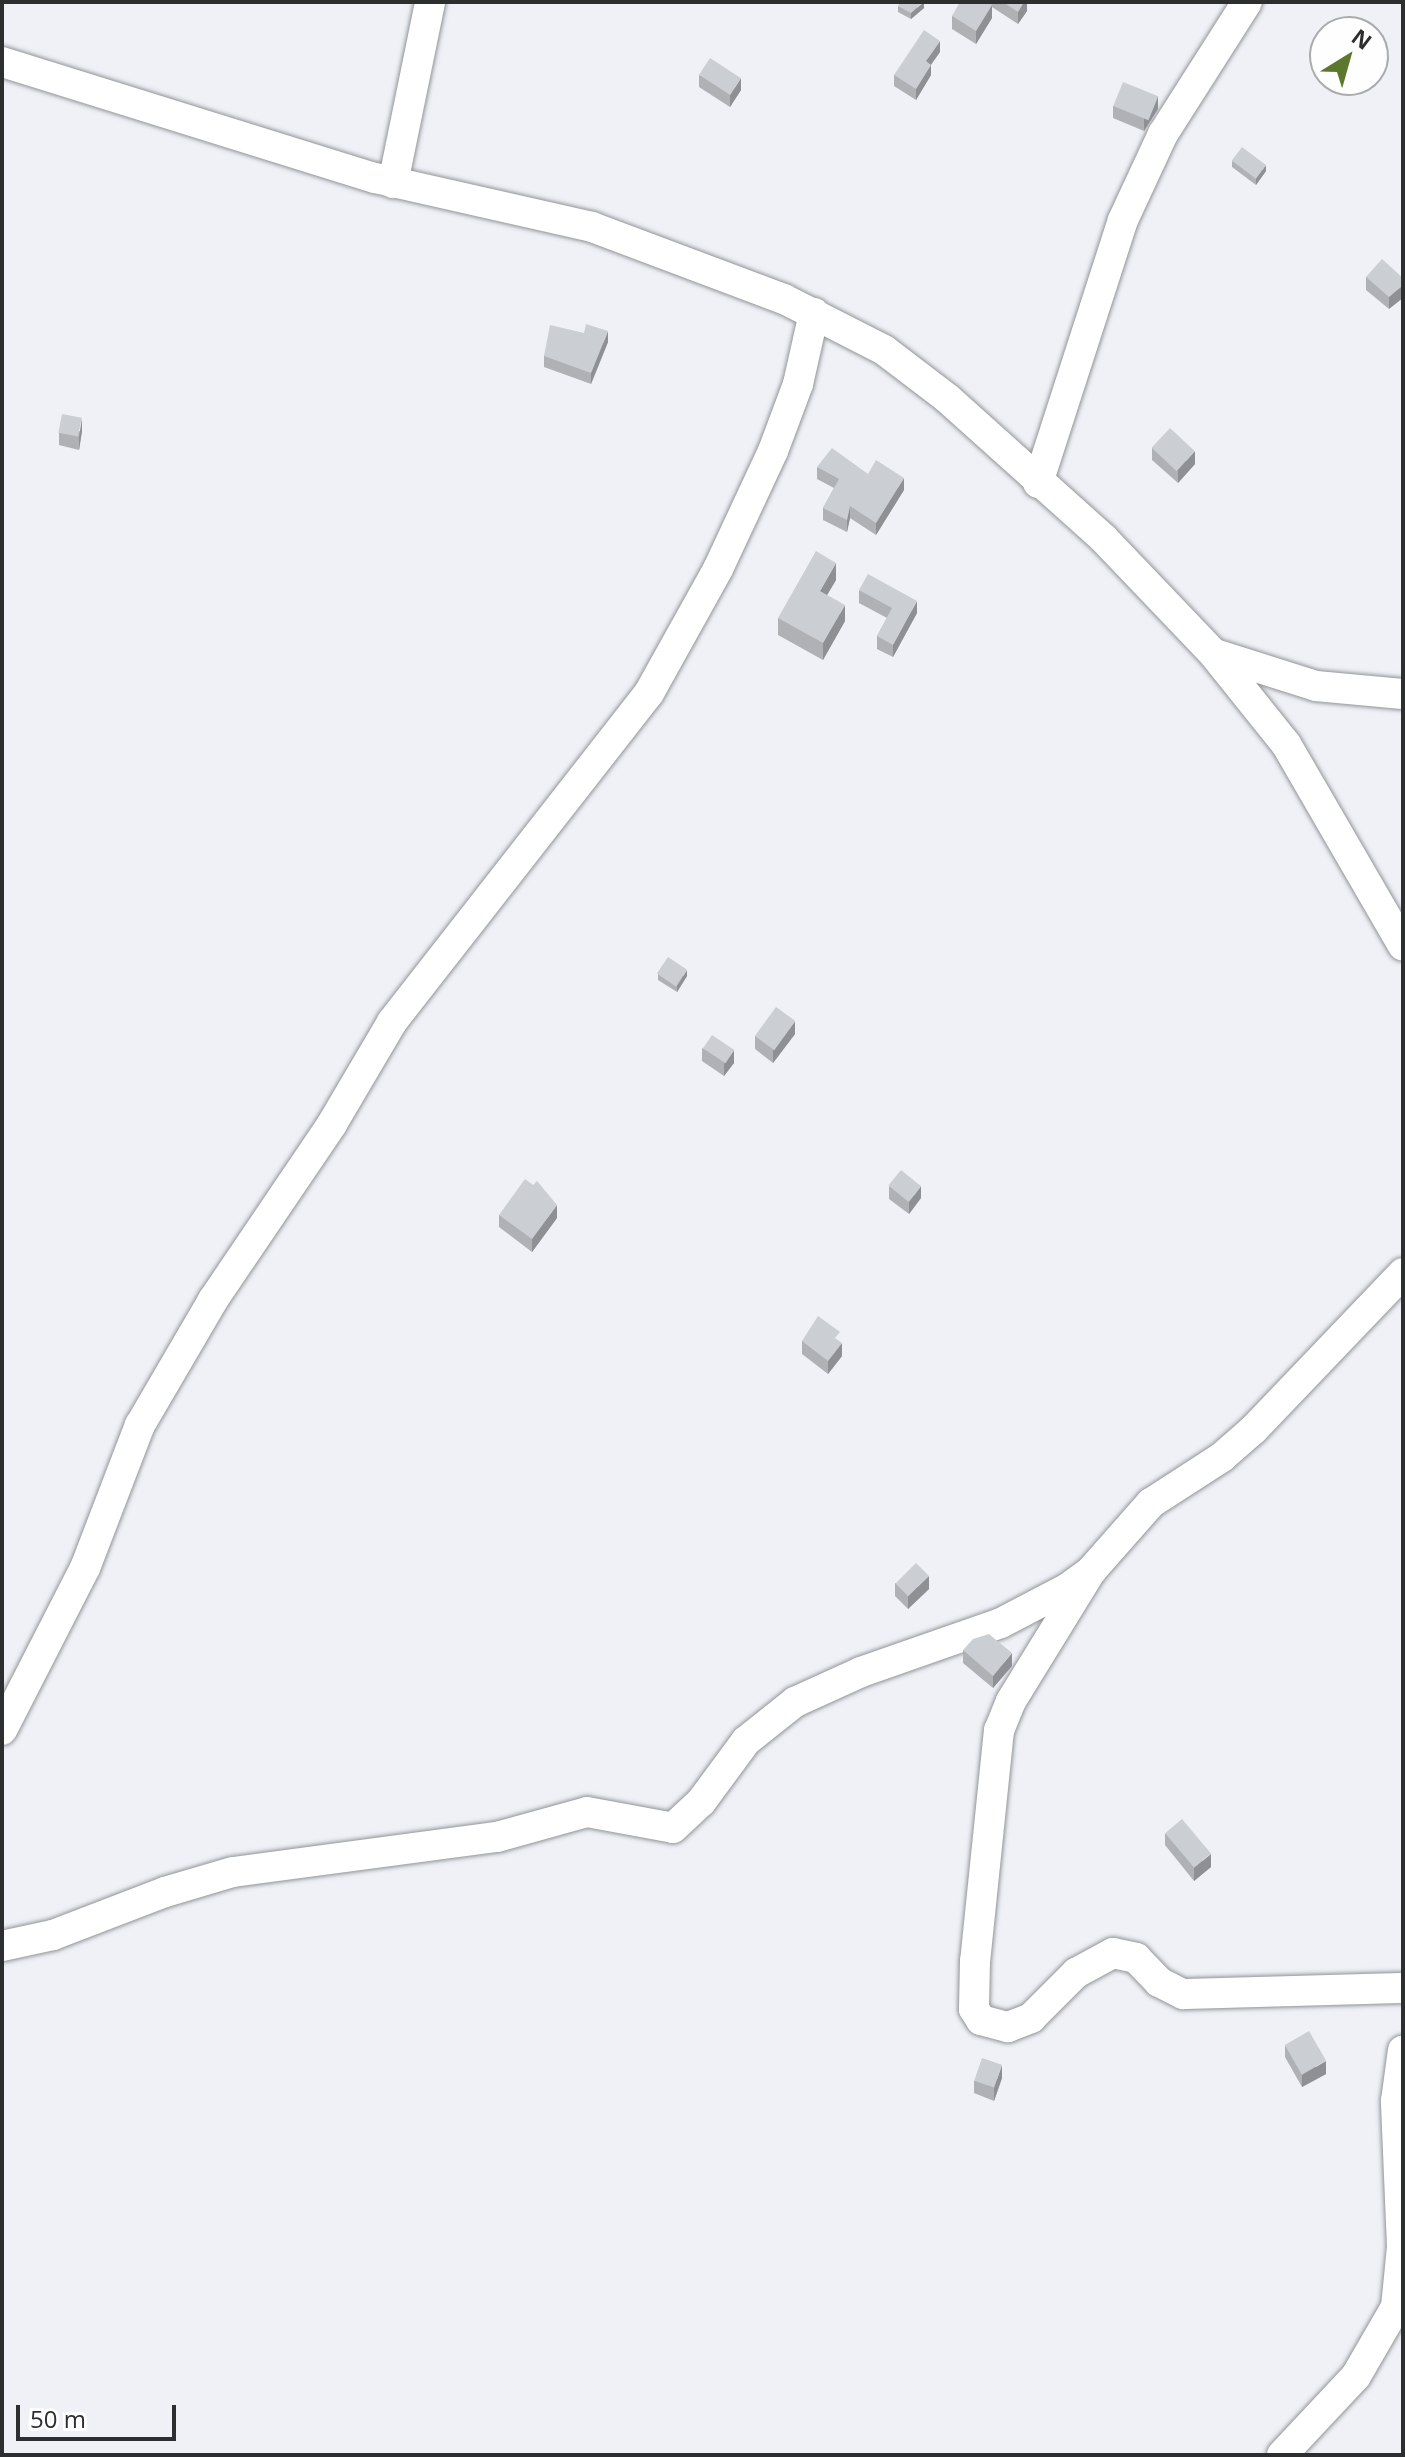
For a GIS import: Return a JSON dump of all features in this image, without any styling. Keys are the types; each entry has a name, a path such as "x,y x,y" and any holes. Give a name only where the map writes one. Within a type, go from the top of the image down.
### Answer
{"street":[{"path":"393,183 430,2"},
{"path":"1038,483 1056,416 1089,334 1123,220 1163,134 1247,2"},
{"path":"2,62 393,183 592,227 814,313 884,350 947,398 1038,483 1104,539 1213,653 1286,744 1403,946"},
{"path":"2,1730 85,1568 140,1425 213,1300 332,1124 392,1022 649,693 718,569 773,451 798,384 814,313"},
{"path":"1213,653 1316,686 1403,694"},
{"path":"1403,1273 1253,1430 1222,1457 1151,1503 1091,1571 1011,1701 999,1730 975,1961 974,2009 981,2020 1008,2027 1031,2018 1076,1973 1113,1953 1136,1958 1159,1982 1183,1994 1403,1988"},
{"path":"2,1946 53,1935 165,1892 233,1872 497,1837 587,1812 662,1830 673,1828 701,1802 746,1741 795,1702 861,1672 1001,1623 1091,1571"},
{"path":"1282,2455 1356,2376 1396,2307 1402,2247 1396,2101 1403,2050"}],"building":[{"path":"900,2 923,2 911,13 898,6"},
{"path":"960,2 987,2 992,5 976,31 952,16"},
{"path":"1003,2 1024,2 1018,12"},
{"path":"924,30 940,41 926,61 931,65 916,89 894,75"},
{"path":"710,58 741,78 730,95 699,75"},
{"path":"1123,82 1158,96 1148,120 1113,106"},
{"path":"1242,147 1266,165 1256,179 1232,161"},
{"path":"1382,259 1403,278 1403,285 1389,297 1366,277"},
{"path":"586,324 608,331 591,373 544,356 550,325 584,333"},
{"path":"62,414 82,418 78,436 58,433"},
{"path":"1170,428 1195,451 1176,471 1152,448"},
{"path":"832,448 868,474 876,460 904,478 876,523 850,506 847,520 823,508 839,479 817,467"},
{"path":"816,551 836,563 820,591 845,605 823,643 778,618"},
{"path":"868,574 917,601 893,645 877,636 892,608 859,590"},
{"path":"668,957 687,970 676,986 657,974"},
{"path":"776,1007 795,1021 774,1050 755,1036"},
{"path":"712,1035 734,1050 725,1063 703,1048"},
{"path":"901,1170 921,1186 909,1202 888,1186"},
{"path":"525,1179 533,1185 537,1181 557,1205 532,1239 499,1215"},
{"path":"818,1316 840,1332 835,1338 842,1343 828,1361 802,1341"},
{"path":"916,1563 929,1576 908,1596 895,1584"},
{"path":"989,1634 1012,1653 993,1676 963,1650 973,1639"},
{"path":"1182,1819 1211,1853 1194,1868 1165,1833"},
{"path":"1309,2031 1326,2060 1302,2074 1285,2045"},
{"path":"982,2058 1002,2065 994,2088 974,2081"}]}
